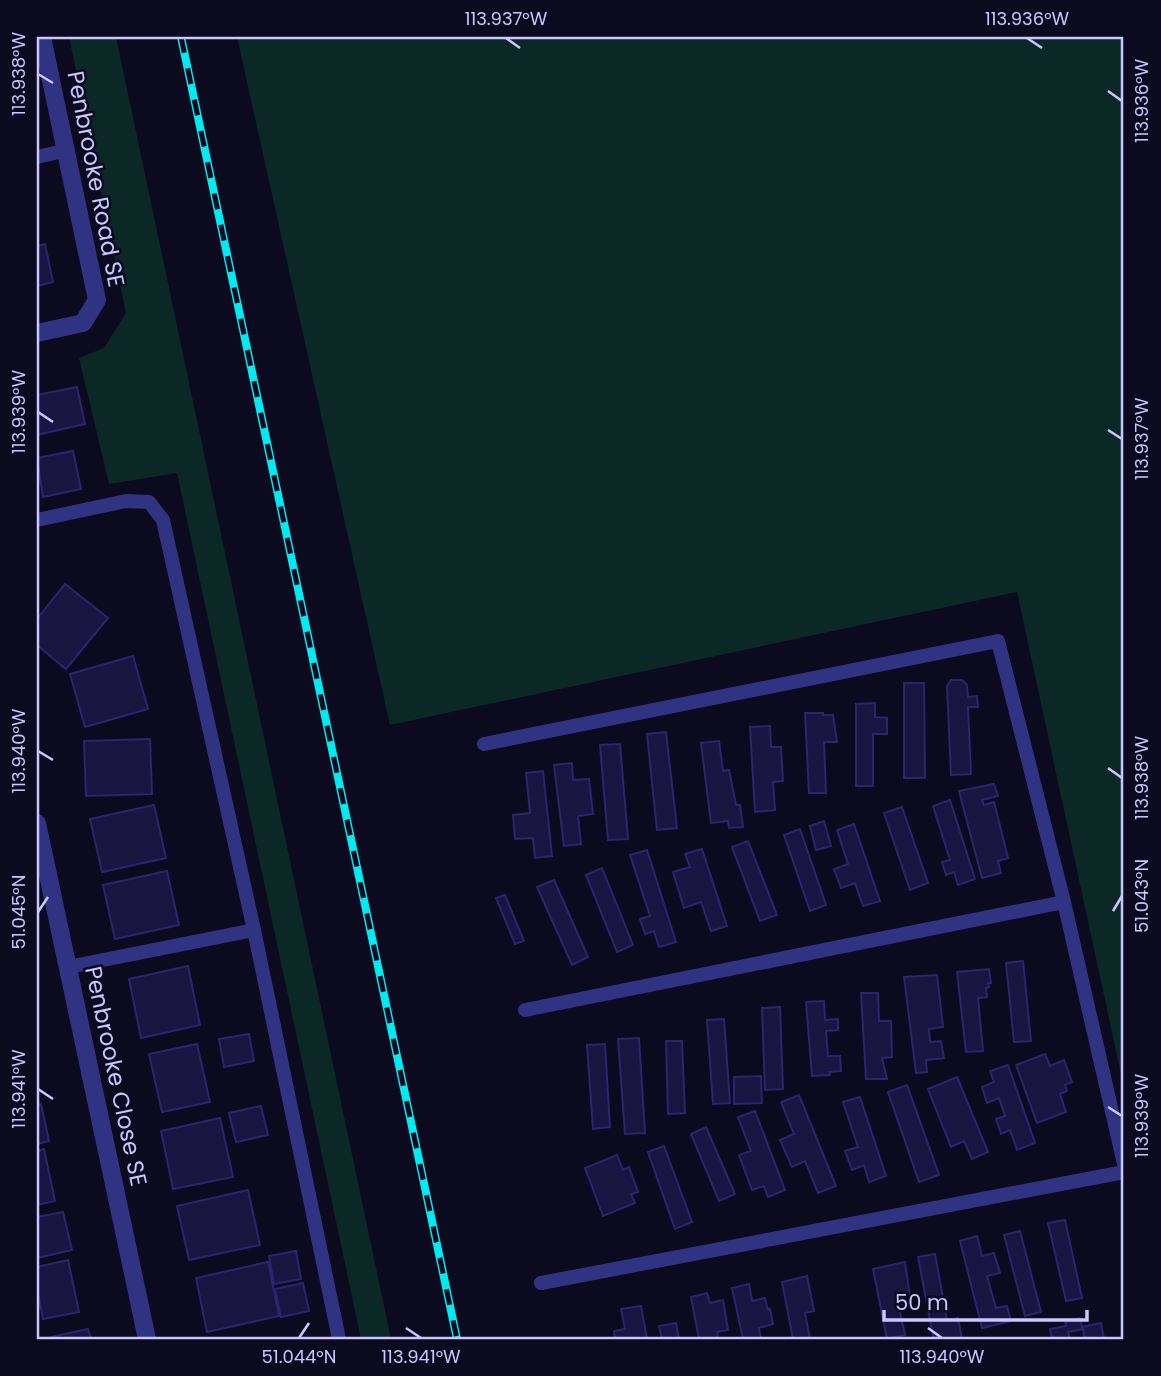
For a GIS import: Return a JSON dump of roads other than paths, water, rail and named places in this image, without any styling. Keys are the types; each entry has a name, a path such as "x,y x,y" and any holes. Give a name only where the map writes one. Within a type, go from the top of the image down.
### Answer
{"street":[{"name":"Penbrooke Road SE","path":"37,333 83,323 97,300 68,150 42,37"},
{"name":"Penbrooke Close SE","path":"37,823 147,1339"}],"lane":[{"path":"37,157 68,150"},
{"path":"37,520 126,500 149,502 163,520 254,930 339,1339"},
{"path":"484,744 998,641 1064,902 1124,1164"},
{"path":"524,1010 1064,902"},
{"path":"68,967 254,930"},
{"path":"541,1283 1124,1171"}],"railway":[{"path":"181,37 457,1339"}]}
